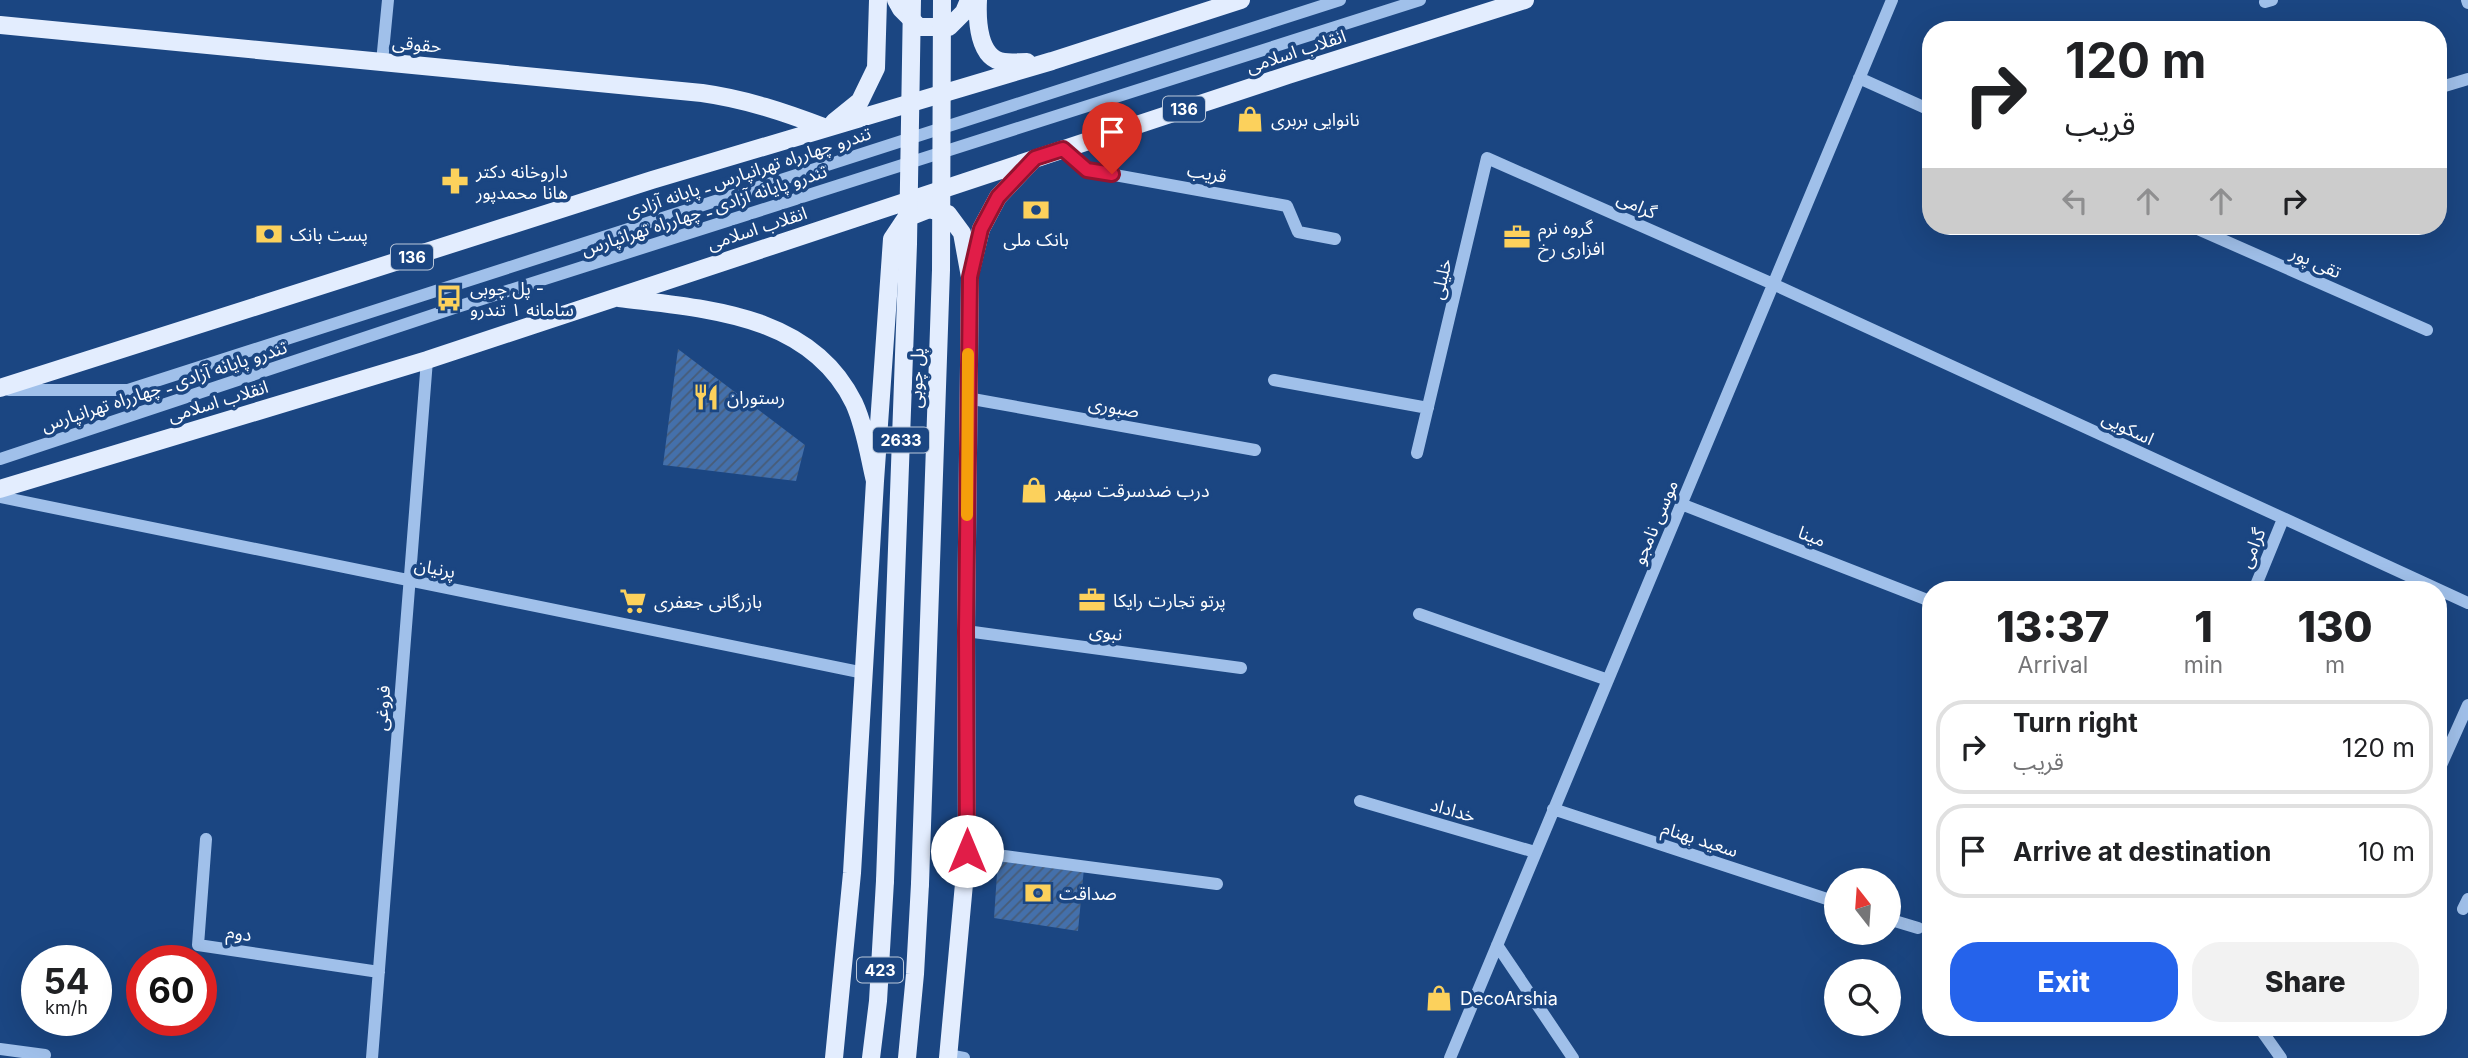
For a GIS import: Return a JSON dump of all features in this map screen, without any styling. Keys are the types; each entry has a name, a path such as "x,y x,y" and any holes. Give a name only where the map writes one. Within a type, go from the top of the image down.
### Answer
{"main road":[{"path":"826,128 860,101 876,68 878,0"},
{"path":"896,0 919,27 949,27 964,12 968,0"},
{"name":"پل چوبی","path":"885,881 908,244 912,0"},
{"name":"پل چوبی","path":"920,884 941,270 943,0"},
{"path":"978,0 980,36 990,56 1002,62 1052,61"},
{"name":"136","path":"0,389 639,184 1052,61 1241,0"},
{"name":"انقلاب اسلامی","path":"0,489 427,360 1035,158 1525,0"},
{"name":"حقوقی","path":"0,25 702,93 738,98 826,128"},
{"path":"953,1057 967,851 967,398 970,277 981,229 998,197 1035,158"},
{"path":"834,1058 852,873 892,239 906,218 929,209 948,215 962,233 970,277"},
{"path":"616,297 723,312 762,323 788,335 837,376 854,404 866,439 875,481"},
{"name":"423","path":"872,1058 885,881"},
{"name":"423","path":"907,1058 920,884"}],"street":[{"path":"382,62 388,0"},
{"name":"تندرو چهارراه تهرانپارس ـ پایانه آزادی","path":"0,389 128,390 1340,0"},
{"name":"تندرو پایانه آزادی ـ چهارراه تهرانپارس","path":"0,459 457,307 1420,0"},
{"name":"موسی نامجو","path":"1450,1058 1892,0"},
{"path":"1859,78 1922,106"},
{"path":"2447,85 2468,79"},
{"name":"قریب","path":"1063,149 1087,170 1287,206 1298,232 1335,239"},
{"name":"گرامی","path":"1487,158 1773,285"},
{"name":"خلیلی","path":"1417,453 1487,158"},
{"name":"تقی پور","path":"2211,235 2427,330"},
{"name":"اسکویی","path":"1773,285 2420,581"},
{"name":"فروغی","path":"372,1058 427,360"},
{"path":"1274,380 1428,408"},
{"name":"صبوری","path":"967,398 1255,450"},
{"name":"پرنیان","path":"0,497 864,673"},
{"name":"مینا","path":"1681,504 1922,598"},
{"name":"گرامی","path":"2258,581 2283,519"},
{"name":"اسکویی","path":"2447,593 2468,603"},
{"path":"1419,614 1608,680"},
{"name":"نبوی","path":"966,631 1241,668"},
{"path":"2447,752 2468,705"},
{"name":"خداداد","path":"1360,801 1535,852"},
{"name":"سعید بهنام","path":"1553,809 1824,898"},
{"name":"دوم","path":"206,839 198,945 379,972"},
{"path":"967,851 1217,884"},
{"path":"1901,923 1918,928"},
{"path":"1497,945 1573,1058"},
{"path":"2265,1036 2281,1058"},
{"path":"0,1049 45,1055"}],"building":[{"name":"رستوران","path":"678,349 805,445 796,481 663,465"},
{"name":"صداقت","path":"998,859 1084,868 1078,931 994,918"}],"slow traffic":[{"path":"967,515 968,354"}],"place":[{"name":"نانوایی بربری","path":"1250,119"},
{"name":"داروخانه دکتر هانا محمدپور","path":"455,181"},
{"name":"بانک ملی","path":"1036,210"},
{"name":"پست بانک","path":"269,234"},
{"name":"گروه نرم افزاری رخ","path":"1517,237"},
{"name":"پل چوبی - سامانه ۱ تندرو","path":"449,298"},
{"name":"رستوران","path":"706,397"},
{"name":"درب ضدسرقت سپهر","path":"1034,490"},
{"name":"پرتو تجارت رایکا","path":"1092,600"},
{"name":"بازرگانی جعفری","path":"633,601"},
{"name":"صداقت","path":"1038,893"},
{"name":"DecoArshia","path":"1439,998"}],"route":[{"path":"967,851 967,398 970,277 981,229 998,197 1035,158 1063,149 1087,170 1112,174"}]}
